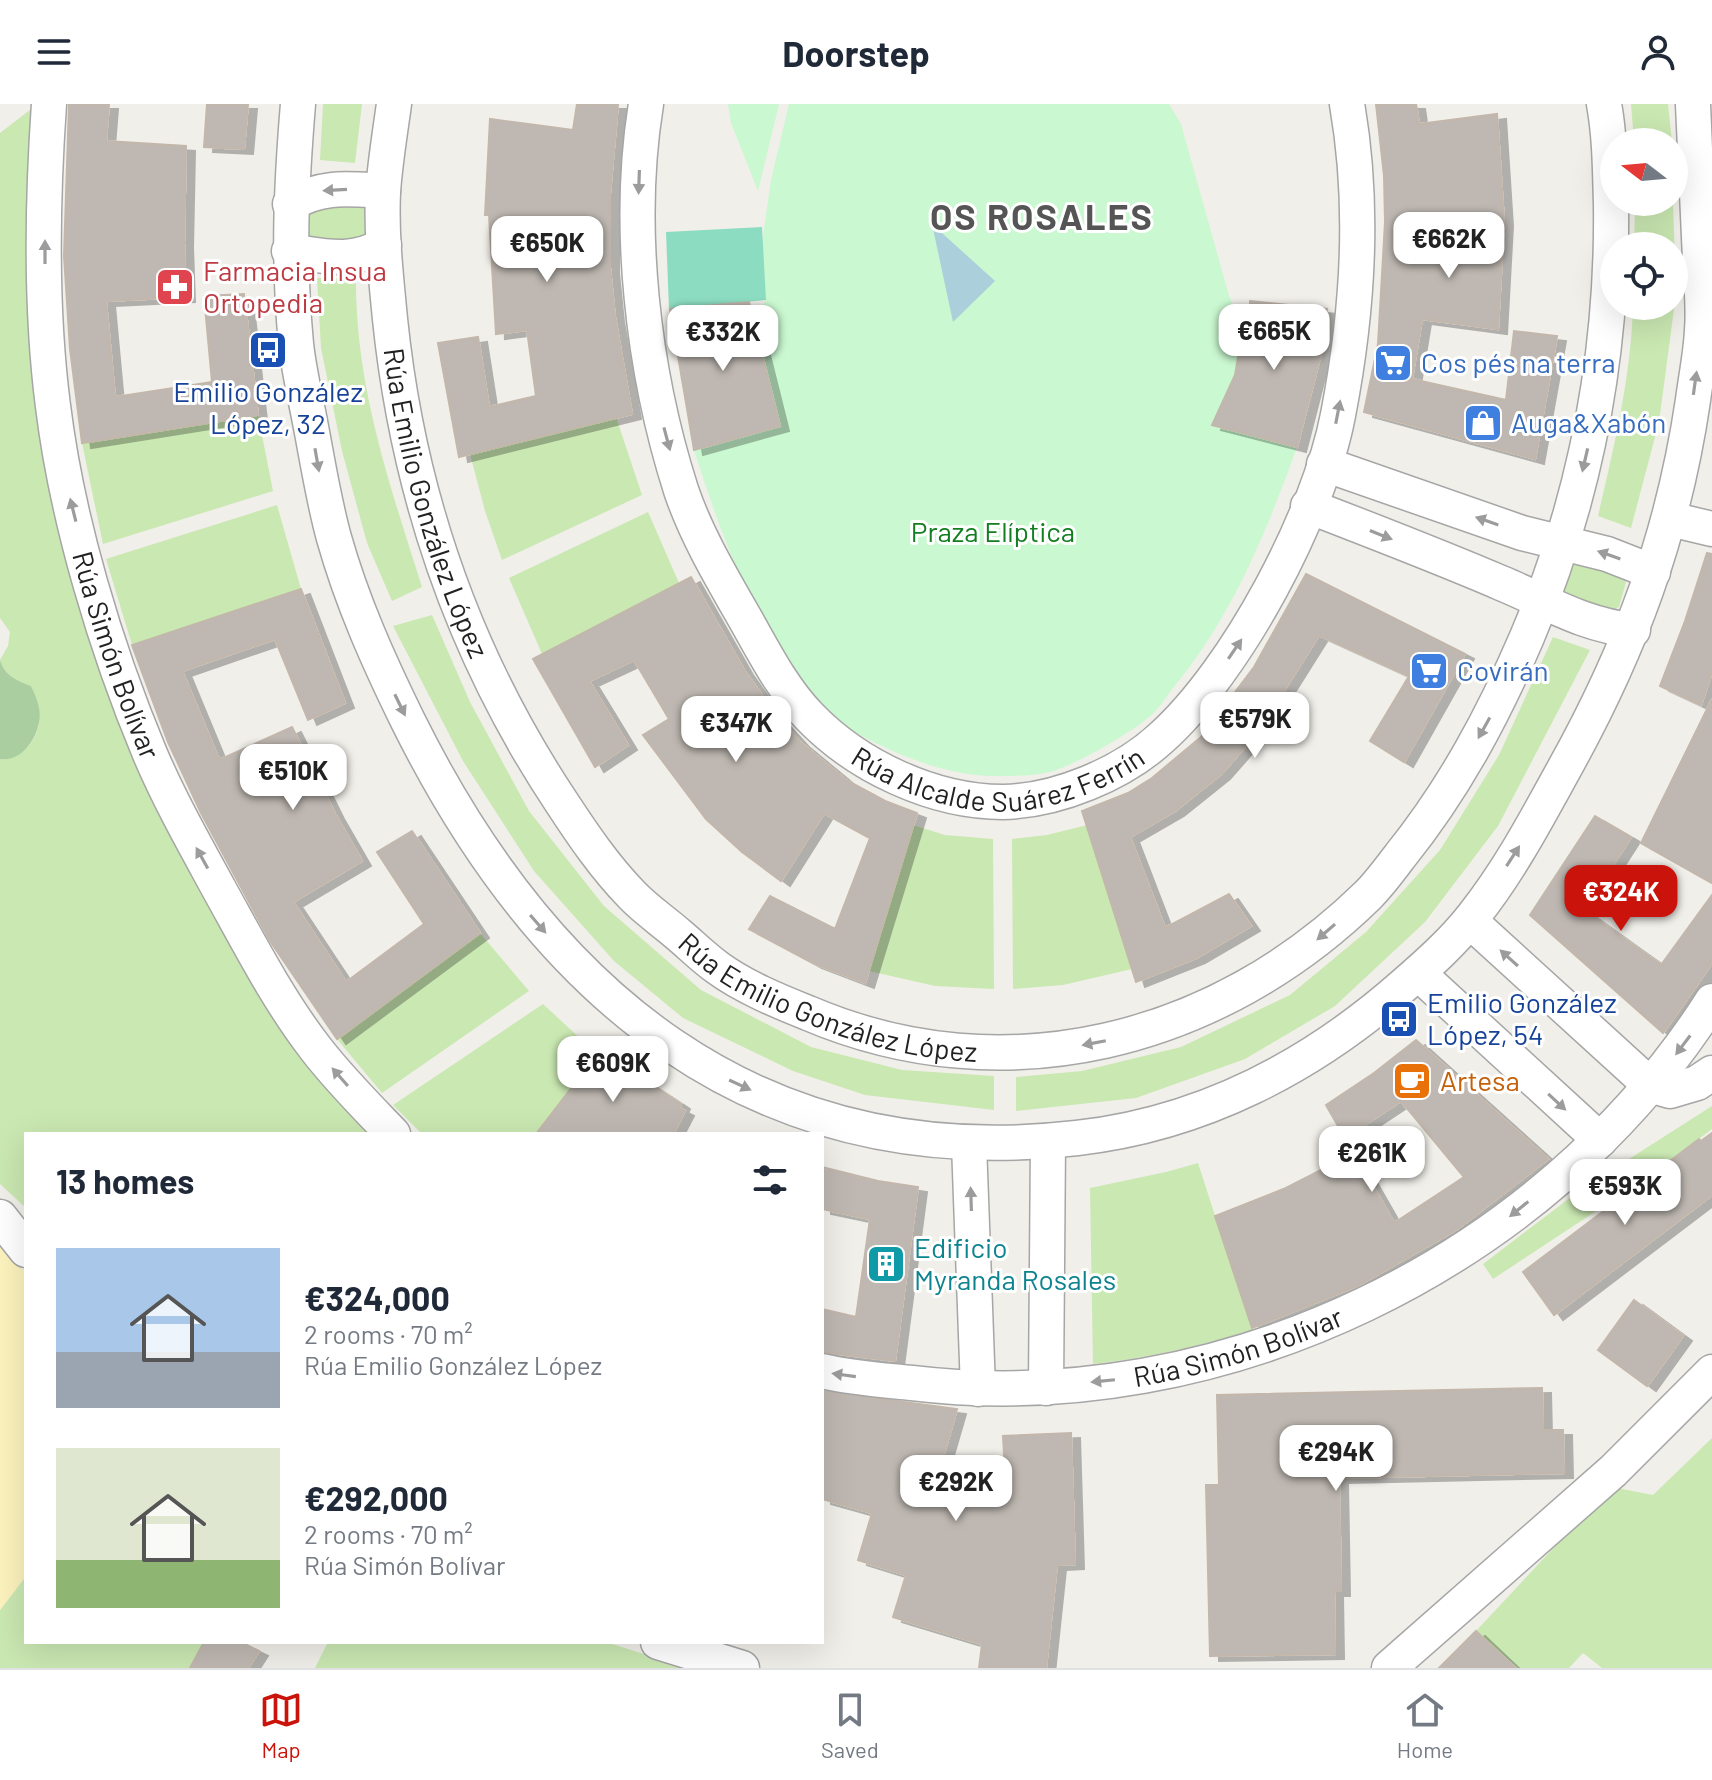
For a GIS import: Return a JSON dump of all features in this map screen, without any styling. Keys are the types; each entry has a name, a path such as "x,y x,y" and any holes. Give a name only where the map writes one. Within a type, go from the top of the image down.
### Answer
{"street":[{"name":"Rúa Simón Bolívar","path":"49,104 45,297 53,406 69,495 100,617 122,684 151,757 188,833 270,978 316,1049 391,1132"},
{"path":"298,104 289,251 297,352 321,481 338,552 366,630 437,780 507,887 571,962 640,1024 719,1075 784,1105 851,1126 907,1138 969,1144 1048,1141 1132,1129 1193,1112 1256,1087 1323,1049 1387,1001 1470,921 1537,819 1589,725 1633,630 1670,519 1699,449 1703,329 1693,104"},
{"name":"Rúa Emilio González López","path":"394,104 383,191 384,245 396,381 422,501 453,596 514,728 596,854 634,898 721,970 779,1001 837,1025 897,1041 950,1050 1043,1051 1094,1044 1157,1028 1235,995 1303,952 1372,891 1414,839 1455,780 1501,698 1541,603 1562,544 1588,450 1598,394 1612,271 1610,175 1604,104"},
{"name":"Rúa Alcalde Suárez Ferrín","path":"646,104 640,140 637,244 657,398 682,494 721,577 772,666 807,714 845,749 911,782 955,796 1004,802 1077,787 1115,771 1160,739 1199,698 1238,645 1292,547 1338,419 1352,328 1357,172 1347,104"},
{"path":"290,204 309,192 338,189 383,191"},
{"path":"289,251 339,258 366,255 384,245"},
{"path":"1324,464 1522,533 1607,554 1653,572"},
{"path":"1308,506 1505,584 1541,603 1599,624 1633,630"},
{"path":"1670,519 1712,529"},
{"path":"1470,921 1650,1085 1670,1091 1697,1083 1712,1073"},
{"path":"1418,973 1600,1140"},
{"name":"Rúa Simón Bolívar","path":"824,1371 955,1388 1046,1388 1141,1377 1242,1352 1343,1315 1445,1263 1506,1220 1600,1140 1688,1039 1712,1001"},
{"path":"1046,1388 1048,1141"},
{"path":"969,1144 978,1389"},
{"path":"0,1217 24,1247"},
{"path":"1389,1668 1613,1471 1712,1372"},
{"path":"664,1644 742,1668"}],"green space":[{"path":"323,104 362,104 355,163 320,160"},
{"path":"728,104 779,104 758,191 731,123"},
{"name":"Praza Elíptica","path":"789,104 1169,104 1181,124 1229,296 1234,307 1245,316 1235,375 1212,425 1297,447 1246,573 1194,661 1153,713 1102,748 1073,763 1023,776 983,776 936,767 875,743 833,716 807,689 765,626 747,592 694,450 780,425 752,314 766,300 762,243 771,180"},
{"path":"1631,104 1668,104 1671,128 1633,128"},
{"path":"35,106 26,208 30,311 123,727 381,1132 24,1132 24,1206 0,1184 0,759 14,757 26,749 37,731 39,720 31,686 8,674 0,660 8,646 10,632 0,618 0,133"},
{"path":"354,199 365,208 367,231 361,242 316,243 307,235 306,213"},
{"path":"1635,216 1673,216 1674,232 1634,232"},
{"path":"762,227 766,300 669,309 666,232"},
{"path":"317,278 356,278 357,318 368,396 387,473 422,587 392,601 367,543 342,451 321,348"},
{"path":"1632,320 1673,320 1659,422 1631,528 1598,516 1616,438"},
{"path":"258,415 273,491 103,544 82,443"},
{"path":"616,417 642,495 502,560 470,454"},
{"path":"277,505 301,589 132,645 106,559"},
{"path":"648,512 679,583 542,654 509,578"},
{"path":"1584,560 1617,572 1626,582 1619,607 1609,613 1564,598 1561,586 1571,564"},
{"path":"432,615 470,702 529,811 604,906 701,990 811,1047 902,1070 994,1076 994,1110 865,1095 793,1071 683,1018 614,961 534,871 463,761 393,626"},
{"path":"1553,637 1590,650 1498,826 1425,922 1335,1006 1245,1059 1136,1098 1016,1111 1016,1077 1082,1071 1181,1047 1290,995 1366,932 1440,850 1499,755"},
{"path":"0,660 8,674 31,686 40,713 30,744 20,754 7,759 0,759"},
{"path":"913,825 945,835 993,839 994,989 935,986 869,971"},
{"path":"1087,825 1132,969 1063,985 1013,989 1012,839 1047,835"},
{"path":"480,933 529,991 382,1093 337,1039"},
{"path":"543,1004 597,1054 537,1132 420,1132 393,1105"},
{"path":"1712,1106 1712,1129 1648,1177 1493,1279 1483,1264 1579,1191"},
{"path":"1198,1163 1252,1330 1174,1351 1093,1364 1090,1188"},
{"path":"1712,1438 1712,1668 1602,1668 1583,1653 1569,1668 1518,1668 1476,1631 1560,1541 1617,1488 1653,1495"},
{"path":"24,1579 24,1644 203,1644 190,1668 0,1668 0,1610"},
{"path":"327,1644 612,1644 688,1668 315,1668"}],"sand":[{"path":"0,1246 24,1271 24,1579 0,1610"}],"water":[{"path":"932,224 995,281 953,322"}],"building":[{"path":"69,104 109,104 106,141 186,146 186,297 106,301 115,397 212,382 204,296 244,294 258,415 82,443 70,349 64,256"},
{"path":"207,104 248,104 244,149 204,147"},
{"path":"577,104 618,104 610,194 610,268 632,414 459,457 438,343 478,337 489,407 536,396 527,330 496,334 489,215 485,215 490,119 573,130"},
{"path":"1376,104 1416,104 1419,124 1497,114 1504,221 1498,329 1422,319 1412,379 1506,400 1514,331 1557,336 1535,459 1364,412 1378,344 1385,222 1384,176"},
{"path":"1250,301 1327,309 1322,350 1297,447 1212,425 1235,375 1245,316 1250,316"},
{"path":"749,302 780,426 694,450 670,309"},
{"path":"1707,553 1712,554 1712,672 1701,705 1660,686"},
{"path":"1306,574 1465,654 1404,762 1370,741 1409,676 1319,635 1258,732 1221,774 1175,811 1130,837 1165,928 1229,894 1251,926 1196,958 1136,982 1082,811 1128,793 1152,778 1201,737 1254,667"},
{"path":"691,577 744,670 779,719 800,742 846,780 885,801 917,813 865,983 813,963 749,929 770,896 835,929 870,838 824,813 781,881 742,852 706,819 643,735 669,719 634,660 589,681 628,745 595,767 533,659"},
{"path":"301,589 345,703 308,720 275,639 182,671 219,760 292,727 362,861 293,902 346,982 424,924 377,852 412,831 480,933 337,1039 270,941 201,813 168,742 132,645"},
{"path":"1712,699 1712,883 1641,843"},
{"path":"1595,816 1631,837 1584,910 1661,965 1712,895 1712,963 1663,1033 1530,915"},
{"path":"1416,1040 1548,1159 1456,1230 1357,1286 1252,1328 1215,1216 1286,1188 1354,1153 1394,1223 1464,1177 1401,1101 1345,1138 1326,1105"},
{"path":"597,1054 611,1064 614,1060 681,1104 679,1108 685,1111 674,1132 538,1132 575,1083 571,1080 590,1055 594,1058"},
{"path":"1712,1133 1712,1195 1554,1315 1523,1272 1699,1139 1701,1141"},
{"name":"Edificio Myranda Rosales","path":"824,1168 918,1187 895,1361 824,1352 824,1309 856,1317 870,1219 824,1209"},
{"path":"1634,1300 1683,1336 1647,1386 1598,1350"},
{"path":"1542,1388 1543,1430 1563,1430 1564,1473 1339,1478 1341,1591 1334,1591 1335,1654 1210,1656 1206,1485 1219,1485 1217,1395"},
{"path":"824,1391 957,1409 939,1471 1006,1491 1003,1436 1071,1433 1075,1564 1057,1565 1046,1668 979,1668 982,1644 893,1617 906,1575 858,1560 872,1513 824,1500"},
{"path":"1476,1631 1515,1668 1439,1668"},
{"path":"203,1644 245,1644 259,1651 248,1668 190,1668"}],"place":[{"name":"Farmacia Insua Ortopedia","path":"175,287"},
{"name":"Emilio González López, 32","path":"268,350"},
{"name":"Cos pés na terra","path":"1393,363"},
{"name":"Auga&Xabón","path":"1483,423"},
{"name":"Covirán","path":"1429,671"},
{"name":"Emilio González López, 54","path":"1399,1019"},
{"name":"Artesa","path":"1412,1081"},
{"name":"Edificio Myranda Rosales","path":"886,1264"}],"district":[{"name":"OS ROSALES","path":"1042,217"}]}
